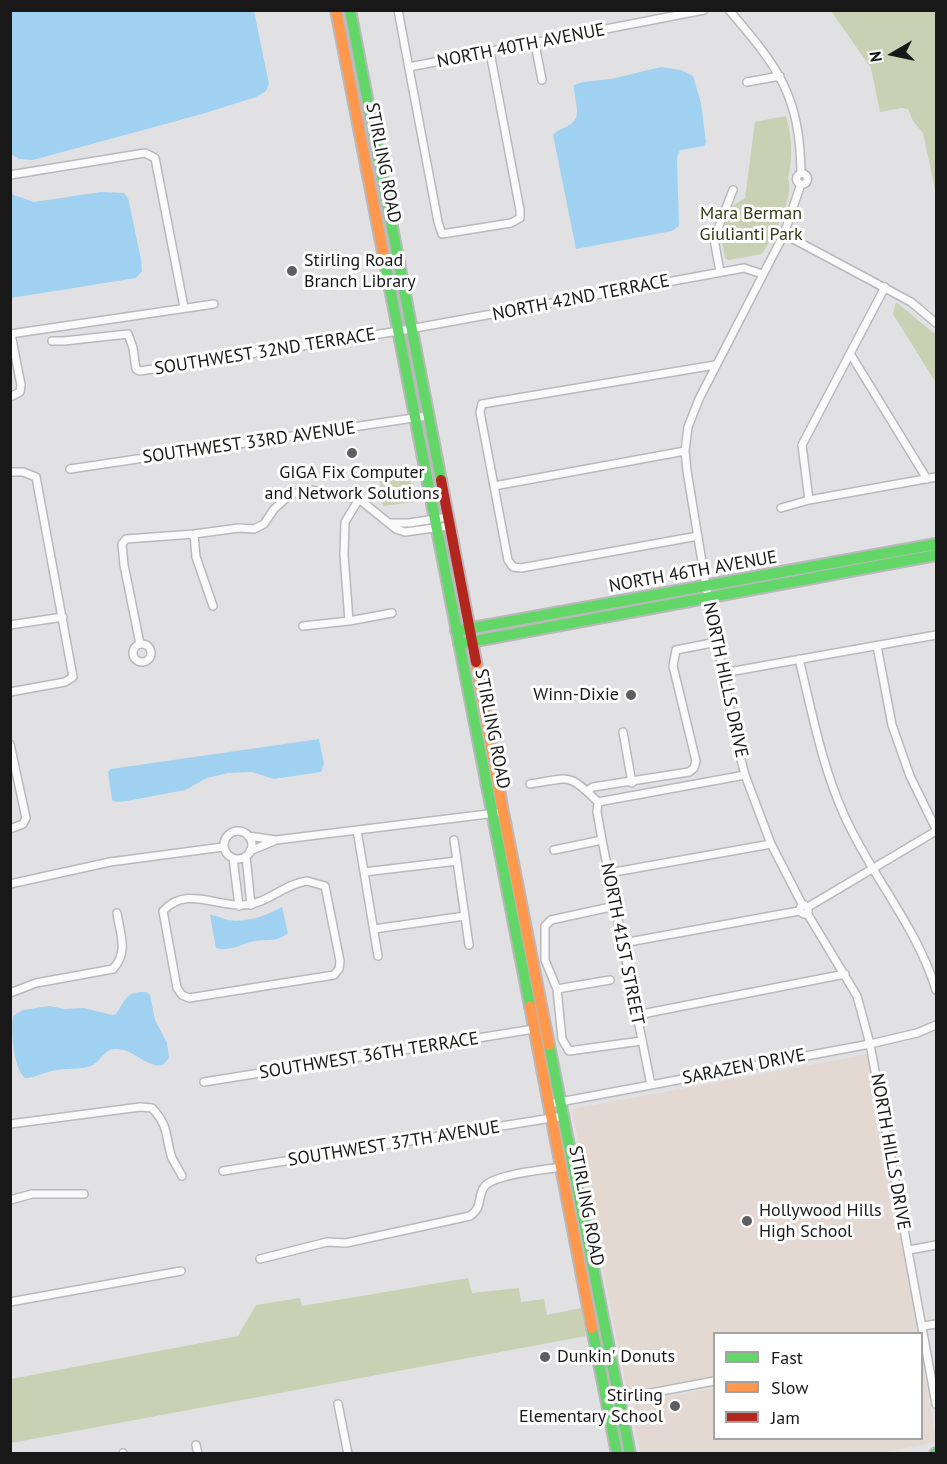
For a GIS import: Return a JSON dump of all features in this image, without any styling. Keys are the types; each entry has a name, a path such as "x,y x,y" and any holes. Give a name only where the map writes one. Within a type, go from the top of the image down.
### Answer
{"main road":[{"name":"STIRLING ROAD","path":"350,10 470,629 503,812 630,1454"},
{"name":"STIRLING ROAD","path":"337,16 616,1454"},
{"path":"337,16 348,34 355,35"},
{"path":"357,118 370,115"},
{"name":"NORTH 46TH AVENUE","path":"459,644 936,544"},
{"name":"NORTH 46TH AVENUE","path":"456,631 936,555"},
{"path":"602,1383 620,1399"}],"street":[{"path":"398,10 442,234 512,223 520,218 490,52"},
{"name":"NORTH 40TH AVENUE","path":"409,67 704,10"},
{"path":"729,10 780,76 747,82"},
{"path":"535,44 542,80"},
{"name":"NORTH HILLS DRIVE","path":"780,76 791,98 797,124 801,173 797,178 801,184 784,234 715,365 688,427 685,451 707,592 745,775 771,844 804,909 857,996 870,1044 936,1403"},
{"path":"10,175 145,153 155,158 184,308"},
{"path":"720,272 714,239 733,189"},
{"path":"784,234 911,302 936,323"},
{"name":"NORTH 42ND TERRACE","path":"399,331 744,268 762,274"},
{"path":"809,500 802,445 885,287"},
{"path":"10,397 20,392 21,385 11,334 214,304"},
{"name":"SOUTHWEST 32ND TERRACE","path":"52,340 64,341 128,334 136,369 140,370 399,331"},
{"path":"851,355 927,479"},
{"path":"698,536 521,568 513,567 508,560 480,412 482,404 715,365"},
{"name":"SOUTHWEST 33RD AVENUE","path":"70,470 428,416"},
{"path":"494,486 685,451"},
{"path":"10,472 29,473 36,477 73,677 65,682 10,692"},
{"path":"781,508 809,500 936,477"},
{"path":"140,644 124,565 122,544 126,540 239,528 254,529 264,524 274,509 291,494 310,490 359,499 396,530 410,531 448,521"},
{"path":"349,621 344,555 345,522 359,499"},
{"path":"389,523 394,519 412,519 436,523"},
{"path":"389,523 419,521"},
{"path":"409,523 410,531"},
{"path":"194,534 196,557 213,606"},
{"path":"303,626 392,613"},
{"path":"10,625 63,617"},
{"path":"723,673 936,635"},
{"path":"587,791 593,787 632,783 689,772 694,768 696,761 673,666 676,650 717,642"},
{"path":"623,943 804,909 936,830 910,776 892,724 877,646"},
{"path":"799,659 824,761 845,818 915,937 936,990"},
{"path":"623,732 632,783"},
{"path":"10,744 12,762 26,818 23,824 10,829"},
{"path":"530,784 568,778 579,783 598,802 745,775"},
{"name":"NORTH 41ST STREET","path":"598,802 597,812 602,840 651,1085"},
{"path":"276,840 240,859 226,854 224,847 225,838 231,832 241,831 248,836 276,840 503,812"},
{"path":"357,830 378,956"},
{"path":"248,836 252,844 248,854 251,905"},
{"path":"454,840 469,945"},
{"path":"554,850 602,840"},
{"path":"609,873 771,844"},
{"path":"10,884 110,862 224,847"},
{"path":"233,858 239,906"},
{"path":"364,872 457,861"},
{"path":"307,881 325,886 340,961 339,969 334,975 189,998 182,995 177,988 163,910 172,902 195,898 239,906 261,902 295,883 307,881"},
{"path":"615,906 551,920 545,926 545,960 556,989 562,1039 569,1051 641,1041"},
{"path":"10,993 36,983 113,969 121,961 123,951 117,913"},
{"path":"374,929 465,916"},
{"path":"637,1015 845,974"},
{"path":"556,989 610,980"},
{"name":"SARAZEN DRIVE","path":"549,1104 870,1044 917,1033 936,1025"},
{"name":"SOUTHWEST 36TH TERRACE","path":"204,1082 534,1029"},
{"path":"10,1124 140,1107 152,1108 160,1116 168,1133 172,1158 182,1176"},
{"name":"SOUTHWEST 37TH AVENUE","path":"223,1172 564,1116"},
{"path":"260,1259 327,1242 346,1243 470,1216 477,1210 483,1188 492,1180 561,1167"},
{"path":"10,1200 32,1194 84,1194"},
{"path":"909,1250 936,1245"},
{"path":"10,1302 181,1271"},
{"path":"923,1326 936,1324"},
{"path":"620,1399 713,1382"},
{"path":"338,1404 348,1454"},
{"path":"196,1445 198,1454"}],"shaded area":[{"name":"Hollywood Hills High School","path":"869,1054 920,1332 713,1332 713,1378 631,1393 627,1391 572,1109"},
{"name":"Stirling Elementary School","path":"923,1362 936,1442 877,1454 640,1453 632,1409 637,1402 713,1388 713,1440 923,1440"}],"green space":[{"path":"831,11 936,11 936,194 923,133 913,121 908,109 880,112 871,68"},
{"name":"Mara Berman Giulianti Park","path":"786,116 791,140 791,155 788,196 782,218 762,254 729,260 725,258 721,234 733,206 745,198 755,122"},
{"path":"896,302 936,335 936,383 893,314"},
{"path":"409,470 414,502 383,506 379,474"},
{"path":"468,1278 472,1293 519,1288 521,1302 544,1299 547,1315 581,1308 586,1336 11,1443 11,1379 238,1336 256,1305 300,1298 302,1306"}],"water":[{"path":"11,10 254,11 269,84 266,91 256,97 202,114 33,160 19,159 11,154"},
{"path":"661,67 681,70 693,76 701,103 706,142 704,146 680,150 677,158 679,226 672,231 576,249 553,135 576,119 574,85"},
{"path":"101,192 124,193 128,198 142,271 136,278 11,298 11,194 34,202"},
{"path":"319,739 324,764 321,772 274,779 252,772 228,773 207,778 185,790 127,801 112,800 108,772 111,769"},
{"path":"282,907 288,933 284,936 231,948 216,948 210,915 236,921 264,915"},
{"path":"146,992 150,995 155,1020 167,1043 169,1058 163,1065 151,1064 128,1052 112,1049 88,1067 57,1070 29,1078 25,1078 21,1073 14,1049 13,1016 23,1010 49,1006 65,1009 84,1008 112,1015 116,1014 130,995"}],"traffic: fast":[{"path":"350,10 441,480"},
{"path":"385,263 530,1006"},
{"path":"456,631 936,544"},
{"path":"459,644 936,555"},
{"path":"549,1045 630,1454"},
{"path":"592,1328 617,1454"}],"traffic: slow":[{"path":"336,10 385,263"},
{"path":"476,662 549,1045"},
{"path":"530,1006 592,1328"}],"traffic: jam":[{"path":"441,480 476,662"}],"place":[{"name":"Stirling Road Branch Library","path":"292,271"},
{"name":"GIGA Fix Computer and Network Solutions","path":"352,453"},
{"name":"Winn-Dixie","path":"631,695"},
{"name":"Hollywood Hills High School","path":"747,1221"},
{"name":"Dunkin' Donuts","path":"545,1357"},
{"name":"Stirling Elementary School","path":"675,1406"}]}
